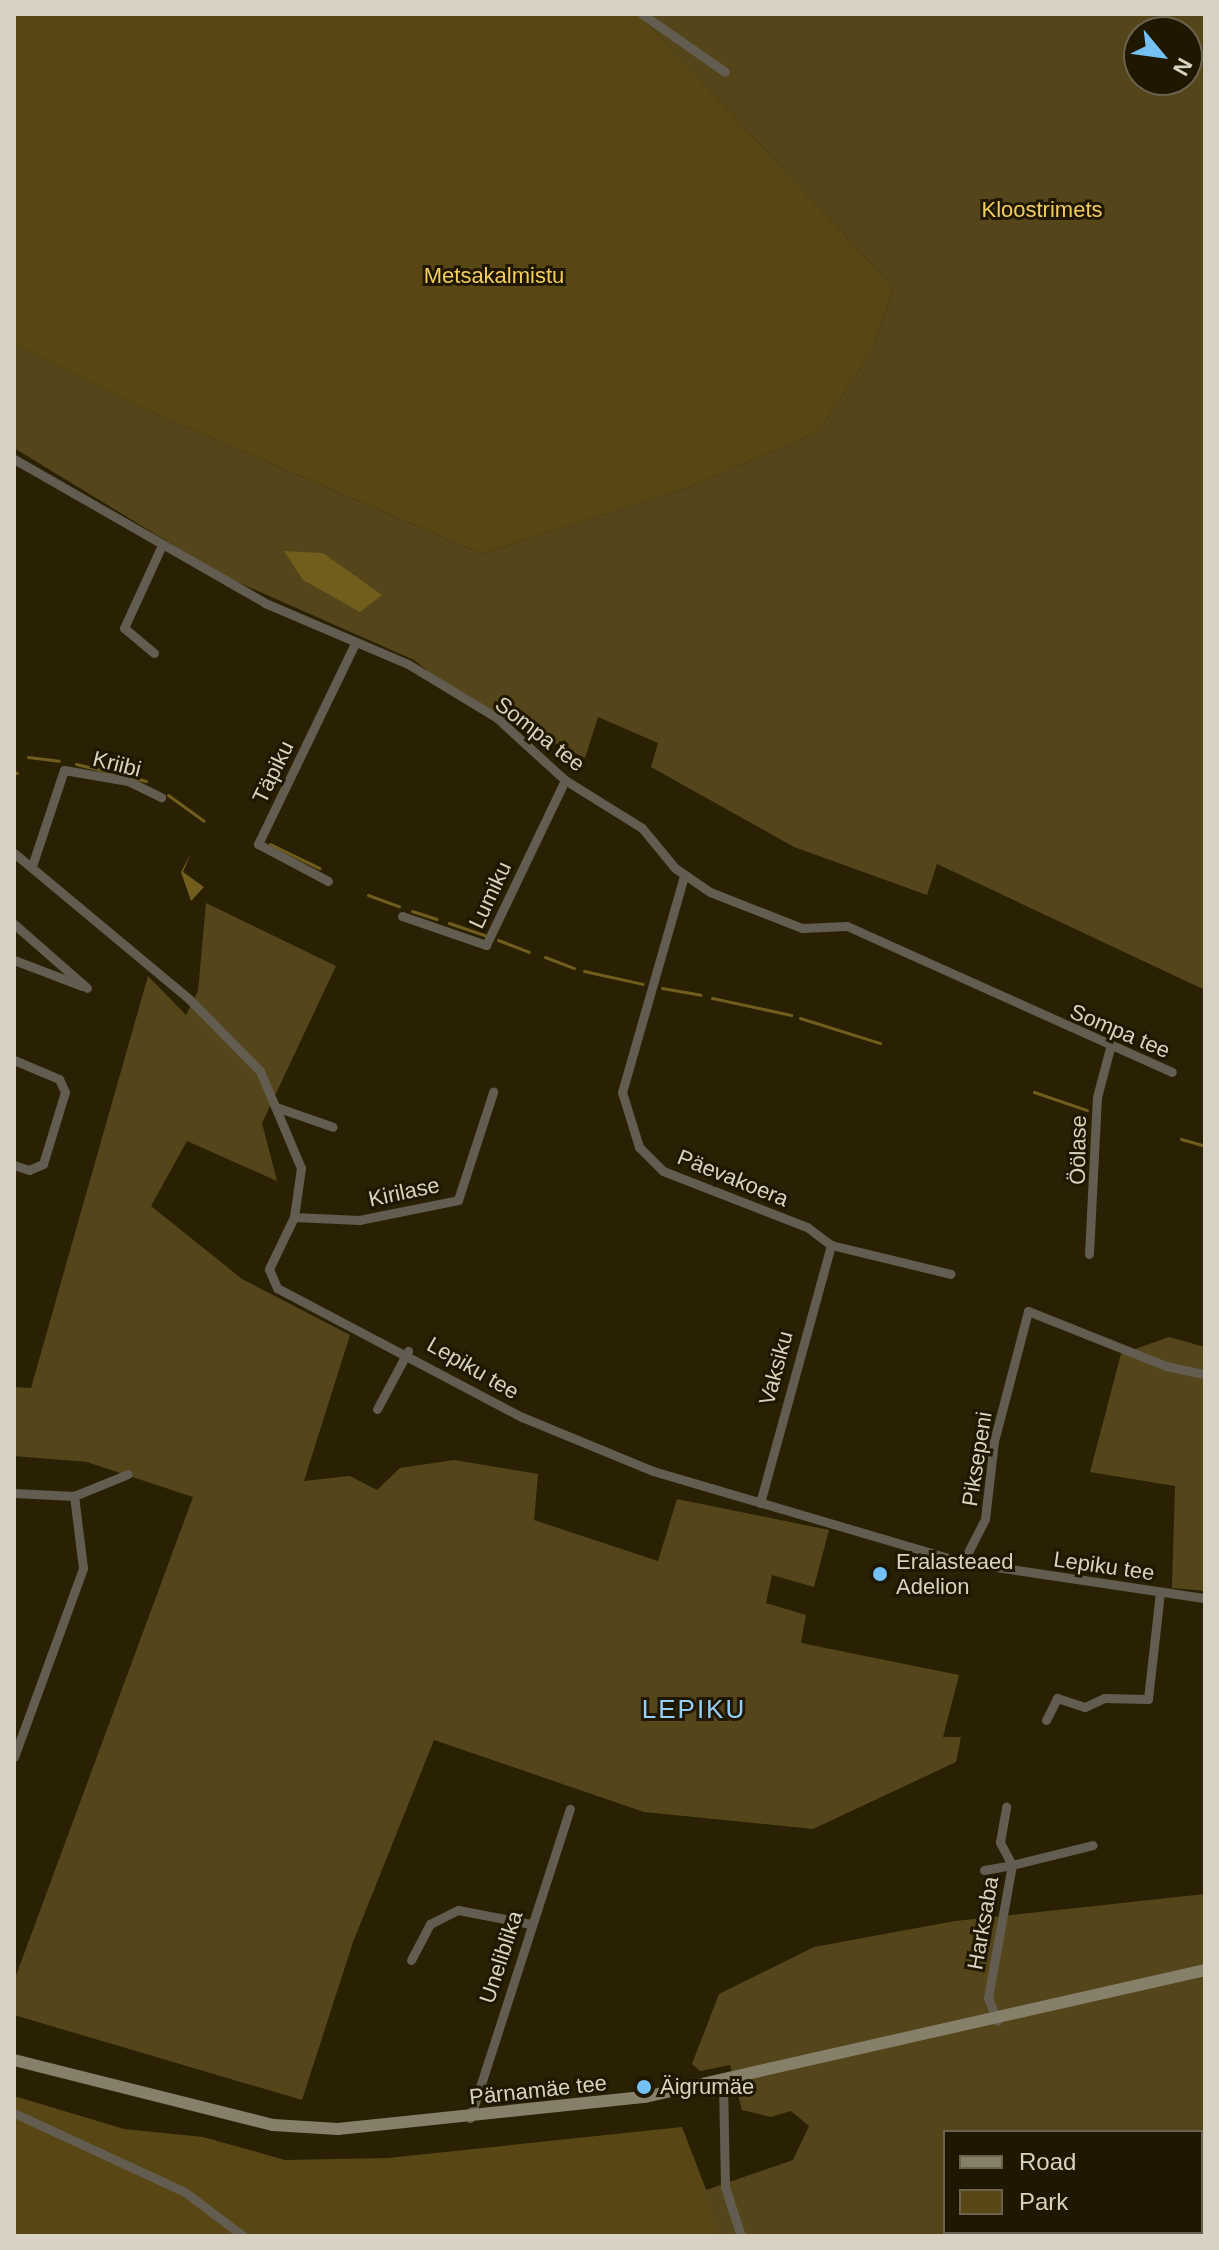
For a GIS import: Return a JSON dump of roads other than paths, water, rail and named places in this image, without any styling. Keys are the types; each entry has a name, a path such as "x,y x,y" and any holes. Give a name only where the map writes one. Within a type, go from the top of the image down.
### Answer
{"main road":[{"name":"Pärnamäe tee","path":"14,2060 273,2125 338,2129 470,2118 723,2082 997,2021 1205,1970"}],"street":[{"path":"642,14 725,72"},
{"name":"Sompa tee","path":"14,459 162,545 355,643 408,664 497,718 565,780 642,828 684,876 802,928 847,926 1027,1001 1060,1027 1172,1072"},
{"path":"154,653 124,628 162,545"},
{"name":"Täpiku","path":"328,881 258,844 355,643"},
{"name":"Kriibi","path":"33,863 64,770 128,781 161,797"},
{"name":"Lumiku","path":"402,916 486,945 565,780"},
{"name":"Lepiku tee","path":"14,853 33,863 227,1034 260,1071 301,1168 294,1217 269,1269 277,1288 408,1351 579,1442 760,1503 963,1562 1205,1598"},
{"name":"Päevakoera","path":"684,876 622,1092 630,1128 663,1171 807,1227 831,1245 951,1274"},
{"path":"14,924 87,988 14,960"},
{"name":"Öölase","path":"1089,1254 1097,1097 1110,1048"},
{"path":"14,1060 59,1079 65,1092 43,1164 29,1170 14,1165"},
{"name":"Kirilase","path":"294,1217 359,1220 458,1200 493,1092"},
{"path":"276,1107 333,1127"},
{"name":"Vaksiku","path":"760,1503 831,1245"},
{"name":"Piksepeni","path":"963,1562 985,1519 994,1441 1028,1311 1205,1374"},
{"path":"377,1409 408,1351"},
{"path":"14,1493 74,1496 128,1474"},
{"path":"14,1757 83,1568 74,1496"},
{"path":"1046,1720 1057,1698 1085,1707 1104,1698 1148,1699 1160,1592"},
{"path":"984,1870 1012,1865 1000,1842 1006,1807"},
{"name":"Uneliblika","path":"470,2118 570,1809"},
{"name":"Harksaba","path":"997,2021 988,1998 1012,1865 1093,1845"},
{"path":"411,1960 430,1924 444,1914 475,1908 531,1924"},
{"path":"723,2082 725,2187 741,2236"},
{"path":"14,2113 185,2192 243,2236"}],"waterway":[{"path":"28,757 59,761"},
{"path":"76,764 146,781"},
{"path":"168,795 204,821"},
{"path":"270,844 319,868"},
{"path":"368,895 399,906"},
{"path":"412,911 437,919"},
{"path":"449,923 486,936"},
{"path":"498,940 529,952"},
{"path":"545,957 574,968"},
{"path":"584,971 643,984"},
{"path":"662,988 700,995"},
{"path":"712,998 791,1015"},
{"path":"800,1018 880,1043"},
{"path":"1034,1092 1087,1110"},
{"path":"1181,1139 1205,1146"}],"place":[{"name":"Eralasteaed Adelion","path":"880,1574"},
{"name":"Äigrumäe","path":"644,2087"}],"district":[{"name":"LEPIKU","path":"694,1710"}],"park label":[{"name":"Kloostrimets","path":"1042,210"},
{"name":"Metsakalmistu","path":"494,276"}]}
